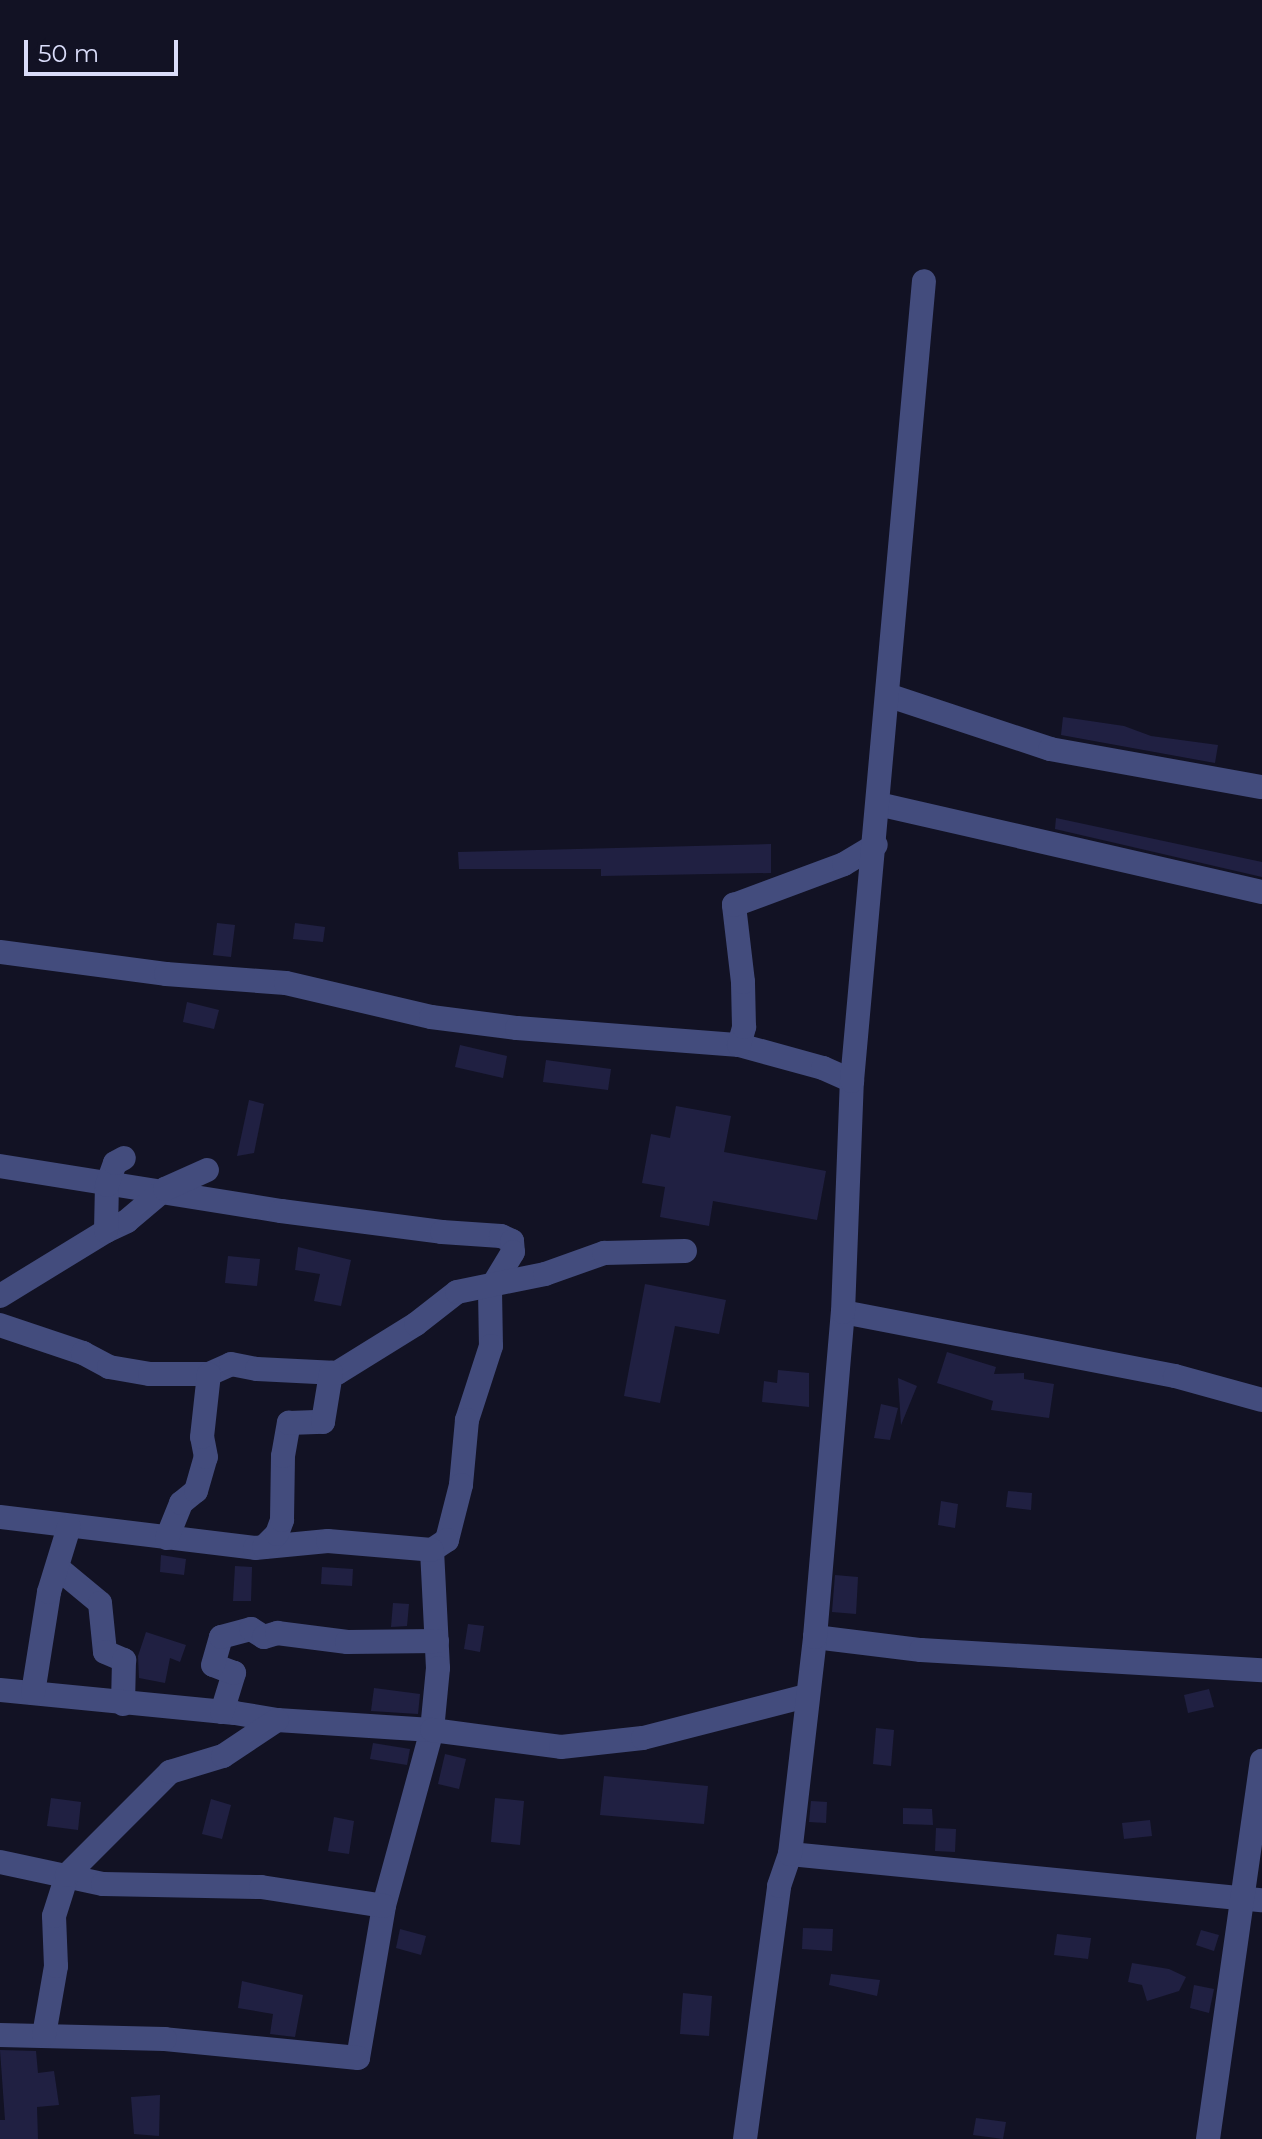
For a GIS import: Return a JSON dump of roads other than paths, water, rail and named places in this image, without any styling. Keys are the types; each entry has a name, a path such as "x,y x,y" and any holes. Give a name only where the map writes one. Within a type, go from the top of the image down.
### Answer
{"street":[{"path":"745,2139 779,1886 790,1854 815,1637 843,1312 852,1081 876,845 924,281"},
{"path":"887,695 1050,749 1262,787"},
{"path":"878,804 1262,892"},
{"path":"739,1045 744,1027 743,982 734,905 844,864 876,845"},
{"path":"0,952 166,974 286,983 431,1017 517,1028 739,1045 823,1068 852,1081"},
{"path":"106,1231 107,1185 115,1163 124,1158"},
{"path":"0,1166 160,1193 442,1232 501,1236 512,1241 513,1252 493,1286 489,1306 491,1346 467,1420 461,1485 447,1540 432,1550 328,1541 264,1547 0,1517"},
{"path":"0,1296 127,1221 160,1193 207,1170"},
{"path":"0,1325 83,1353 109,1367 150,1374 209,1374 231,1364 257,1369 337,1373 416,1324 457,1292 545,1274 604,1253 685,1251"},
{"path":"843,1312 1161,1373 1262,1400"},
{"path":"264,1547 277,1534 282,1520 283,1456 289,1423 323,1422 331,1373"},
{"path":"167,1538 181,1503 196,1491 206,1457 202,1437 209,1374"},
{"path":"33,1693 49,1592 59,1569 69,1527"},
{"path":"0,2035 165,2039 358,2058 384,1906 432,1730 438,1668 432,1550"},
{"path":"59,1569 100,1603 105,1652 124,1660 123,1704"},
{"path":"222,1712 234,1673 213,1665 221,1637 251,1629 264,1637 277,1633 347,1642 437,1641"},
{"path":"815,1637 921,1650 1262,1670"},
{"path":"0,1690 277,1720 432,1730 561,1747 643,1738 807,1696"},
{"path":"44,2035 56,1966 54,1916 67,1875 170,1772 223,1756 277,1720"},
{"path":"1208,2139 1252,1899 1262,1761"},
{"path":"790,1854 1252,1899"},
{"path":"0,1862 103,1884 261,1887 384,1906"}]}
